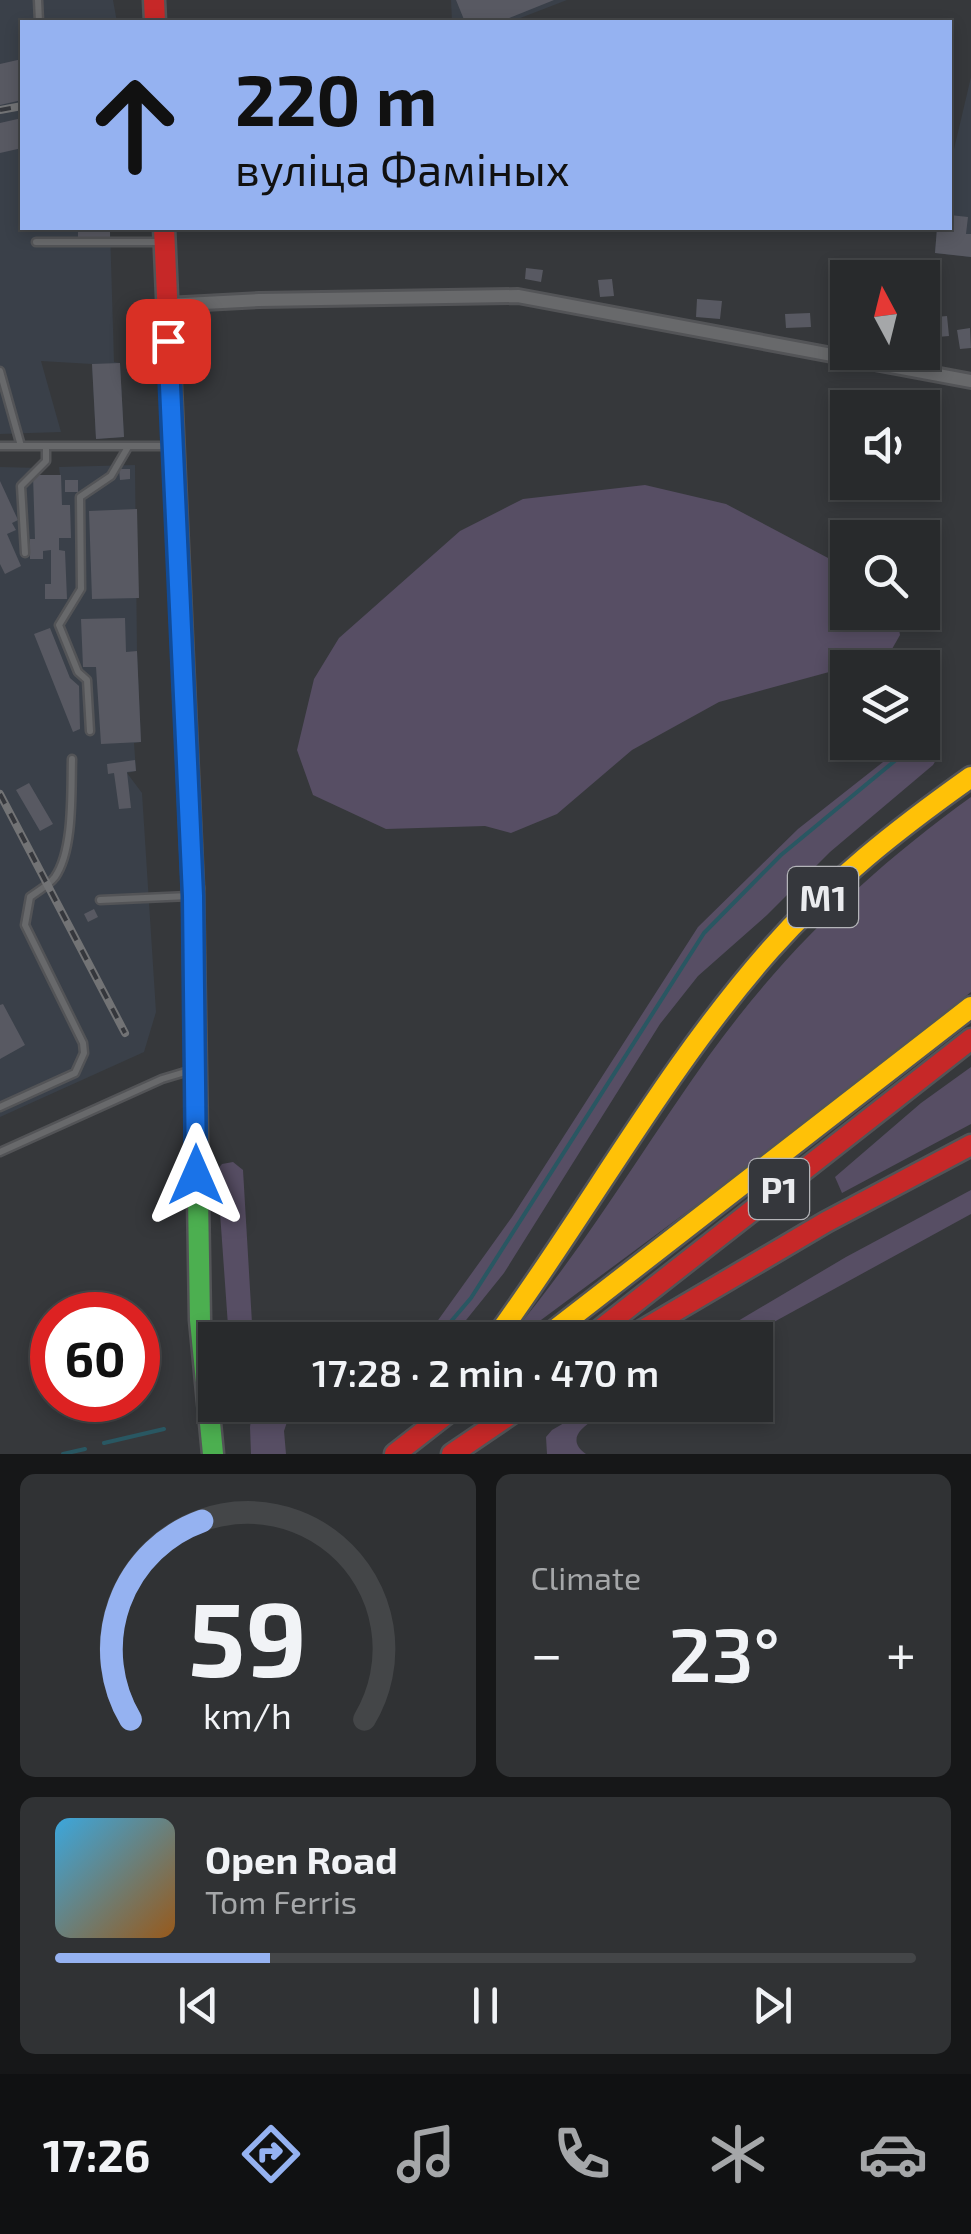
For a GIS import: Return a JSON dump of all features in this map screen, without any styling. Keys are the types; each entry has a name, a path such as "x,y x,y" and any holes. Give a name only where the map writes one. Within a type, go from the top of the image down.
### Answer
{"main road":[{"path":"164,235 190,788 200,1320 213,1454"},
{"name":"М1","path":"508,1322 548,1270 698,1042 748,977 804,915 875,847 971,776"},
{"name":"Р1","path":"565,1322 971,1007"},
{"name":"Р1","path":"610,1322 971,1039"},
{"path":"657,1322 826,1222 971,1145"},
{"path":"380,1454 414,1422"},
{"path":"395,1454 436,1422"},
{"path":"440,1454 482,1422"},
{"path":"452,1454 499,1422"}],"street":[{"path":"166,306 259,300 518,296 971,380"}],"lane":[{"path":"36,242 164,235"},
{"path":"0,371 21,446"},
{"path":"0,446 173,446"},
{"path":"24,553 21,486 46,462 46,446"},
{"path":"90,731 86,680 78,672 59,625 81,589 80,497 111,476 128,447"},
{"path":"0,1107 74,1072 84,1054 83,1043 25,925 30,897 54,880 61,864 70,820 72,758"},
{"path":"100,900 193,896"},
{"path":"0,1152 162,1079 196,1070"}],"shaded area":[{"path":"0,0 113,0 117,20 20,20 20,230 110,230 114,362 120,363 124,437 96,439 92,364 41,361 61,432 0,434"},
{"path":"451,0 567,0 515,20 452,20"},
{"path":"971,77 971,257 935,253 937,230 952,230 952,158"},
{"path":"135,465 141,742 134,743 136,771 127,773 142,793 156,1012 144,1052 0,1117 0,467 40,468 40,475 60,475 59,467"},
{"path":"645,485 726,504 830,559 830,630 899,630 900,635 891,650 830,650 830,672 719,702 632,750 557,814 511,833 485,826 386,829 313,795 297,750 314,679 339,638 460,531 523,499"},
{"path":"886,760 936,760 830,852 698,976 660,1024 504,1273 464,1322 437,1322 512,1217 698,927 798,829"},
{"path":"971,797 971,992 792,1134 538,1322 522,1322 588,1233 708,1057 766,983 829,916"},
{"path":"971,1067 971,1124 842,1193 835,1177 921,1103"},
{"path":"233,1162 243,1170 252,1322 228,1322 217,1170 222,1164"},
{"path":"971,1190 971,1214 773,1322 736,1322"},
{"path":"251,1422 287,1422 286,1454 251,1454"},
{"path":"566,1422 590,1422 577,1439 586,1454 547,1454 546,1437"}],"building":[{"path":"456,0 554,0 504,20 464,20"},
{"path":"20,59 20,100 0,105 0,64"},
{"path":"20,118 20,148 0,153 0,123"},
{"path":"952,215 968,217 966,234 971,234 971,257 935,253 937,230 952,230"},
{"path":"78,230 110,230 110,237 78,237"},
{"path":"526,268 543,270 541,282 525,279"},
{"path":"612,279 614,296 600,297 598,280"},
{"path":"697,299 722,301 720,319 696,317"},
{"path":"810,313 811,327 786,328 785,314"},
{"path":"947,316 949,336 940,337 940,317"},
{"path":"970,328 971,348 960,349 957,330"},
{"path":"120,363 124,437 96,439 92,364"},
{"path":"119,469 130,469 130,479 120,480"},
{"path":"33,475 61,475 62,505 70,505 71,538 59,538 59,550 65,551 67,599 45,599 45,584 51,584 51,550 43,551 43,559 30,559 30,539 35,539"},
{"path":"65,480 78,480 78,492 65,492"},
{"path":"0,481 18,520 12,523 16,530 7,534 21,566 5,574 0,564"},
{"path":"137,509 139,598 92,599 89,511"},
{"path":"125,618 126,652 137,651 141,742 101,744 96,667 83,667 81,619"},
{"path":"50,628 70,678 79,686 80,729 73,732 34,634"},
{"path":"135,760 136,771 127,772 131,808 119,809 114,773 108,774 107,764"},
{"path":"29,783 53,824 40,831 16,790"},
{"path":"94,909 98,917 88,922 84,914"},
{"path":"3,1004 25,1045 0,1059 0,1005"}],"waterway":[{"path":"451,1322 471,1298 704,933 781,855 896,760"},
{"path":"104,1443 164,1429"},
{"path":"63,1454 85,1449"}],"railway":[{"path":"0,110 20,106"},
{"path":"0,794 125,1033"}],"traffic: fast":[{"path":"193,888 200,1320 213,1454"}],"traffic: slow":[{"path":"507,1322 661,1092 770,950 866,858 971,777"},
{"path":"565,1322 971,1007"}],"traffic: jam":[{"path":"154,0 155,20"},
{"path":"164,230 193,888"},
{"path":"610,1322 971,1039"},
{"path":"657,1322 826,1222 971,1145"},
{"path":"395,1454 436,1422"},
{"path":"452,1454 499,1422"}],"route":[{"path":"168,341 193,896 196,1175"}]}
